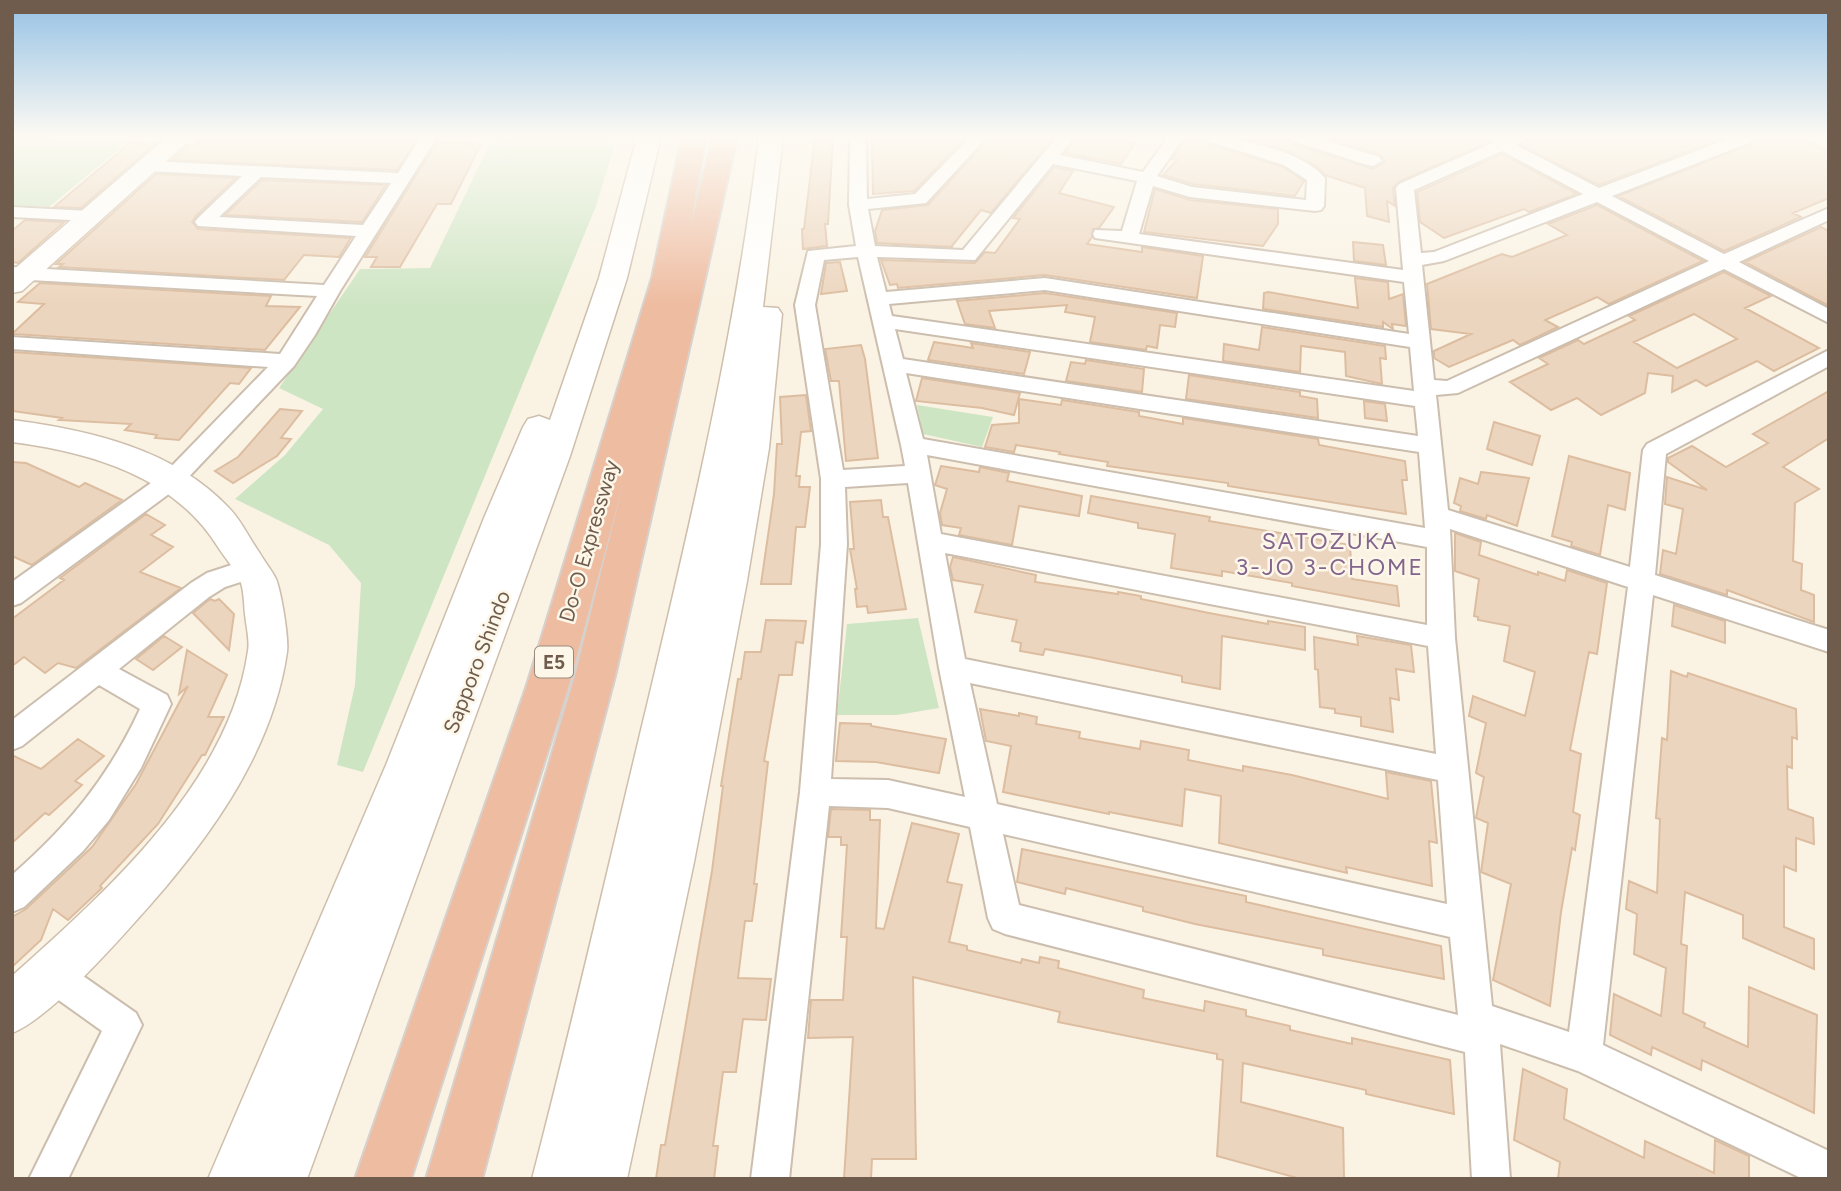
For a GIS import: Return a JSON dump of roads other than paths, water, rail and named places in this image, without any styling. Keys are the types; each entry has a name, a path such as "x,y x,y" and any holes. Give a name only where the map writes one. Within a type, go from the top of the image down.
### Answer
{"highway":[{"name":"Do-O Expressway","path":"383,1179 547,688 666,278 683,193"},
{"name":"Do-O Expressway","path":"454,1179 595,676 712,193"}],"street":[{"path":"17,277 117,193"},
{"path":"235,193 204,222 370,231"},
{"path":"18,585 173,479 286,362 394,193"},
{"name":"Sapporo Shindo","path":"280,1179 545,480 613,278 635,193"},
{"path":"559,1179 711,505 744,334 766,193"},
{"path":"858,193 866,251 913,445 953,668 1005,918 1584,1055 1829,1171"},
{"path":"858,205 920,199 926,193"},
{"path":"771,1179 816,792 834,544 833,479 805,305 815,255 866,251 968,256 1020,193"},
{"path":"1129,237 1143,193"},
{"path":"1195,193 1315,206 1315,193"},
{"path":"1405,193 1437,528 1441,638 1465,924 1479,1029 1491,1179"},
{"path":"1595,193 1829,317"},
{"path":"1102,234 1412,268 1605,193"},
{"path":"600,1179 669,882 743,511 765,359 772,259 764,209"},
{"path":"12,212 90,216"},
{"path":"882,310 1176,363 1424,394 1450,388 1829,213"},
{"path":"17,277 330,291"},
{"path":"235,1179 407,765 501,518 575,340 613,278"},
{"path":"882,310 1045,284 1420,342"},
{"path":"12,343 286,362"},
{"path":"1584,1055 1642,579 1655,450 1829,356"},
{"path":"1170,407 1176,363"},
{"path":"894,364 1430,446"},
{"path":"12,431 84,443 122,455 173,479 229,529 244,551 253,568 267,621 263,682 252,718 235,756 204,806 175,844 117,908 12,1009"},
{"path":"913,445 1437,528 1642,579 1829,640"},
{"path":"833,479 918,474"},
{"path":"931,541 1441,638"},
{"path":"12,737 208,585 253,568"},
{"path":"953,668 1452,770"},
{"path":"12,896 73,840 110,794 157,704 98,671"},
{"path":"816,792 888,794 1465,924"},
{"path":"48,1179 124,1024 51,974"}],"district":[{"name":"SATOZUKA 3-JO 3-CHOME","path":"1330,554"}]}
